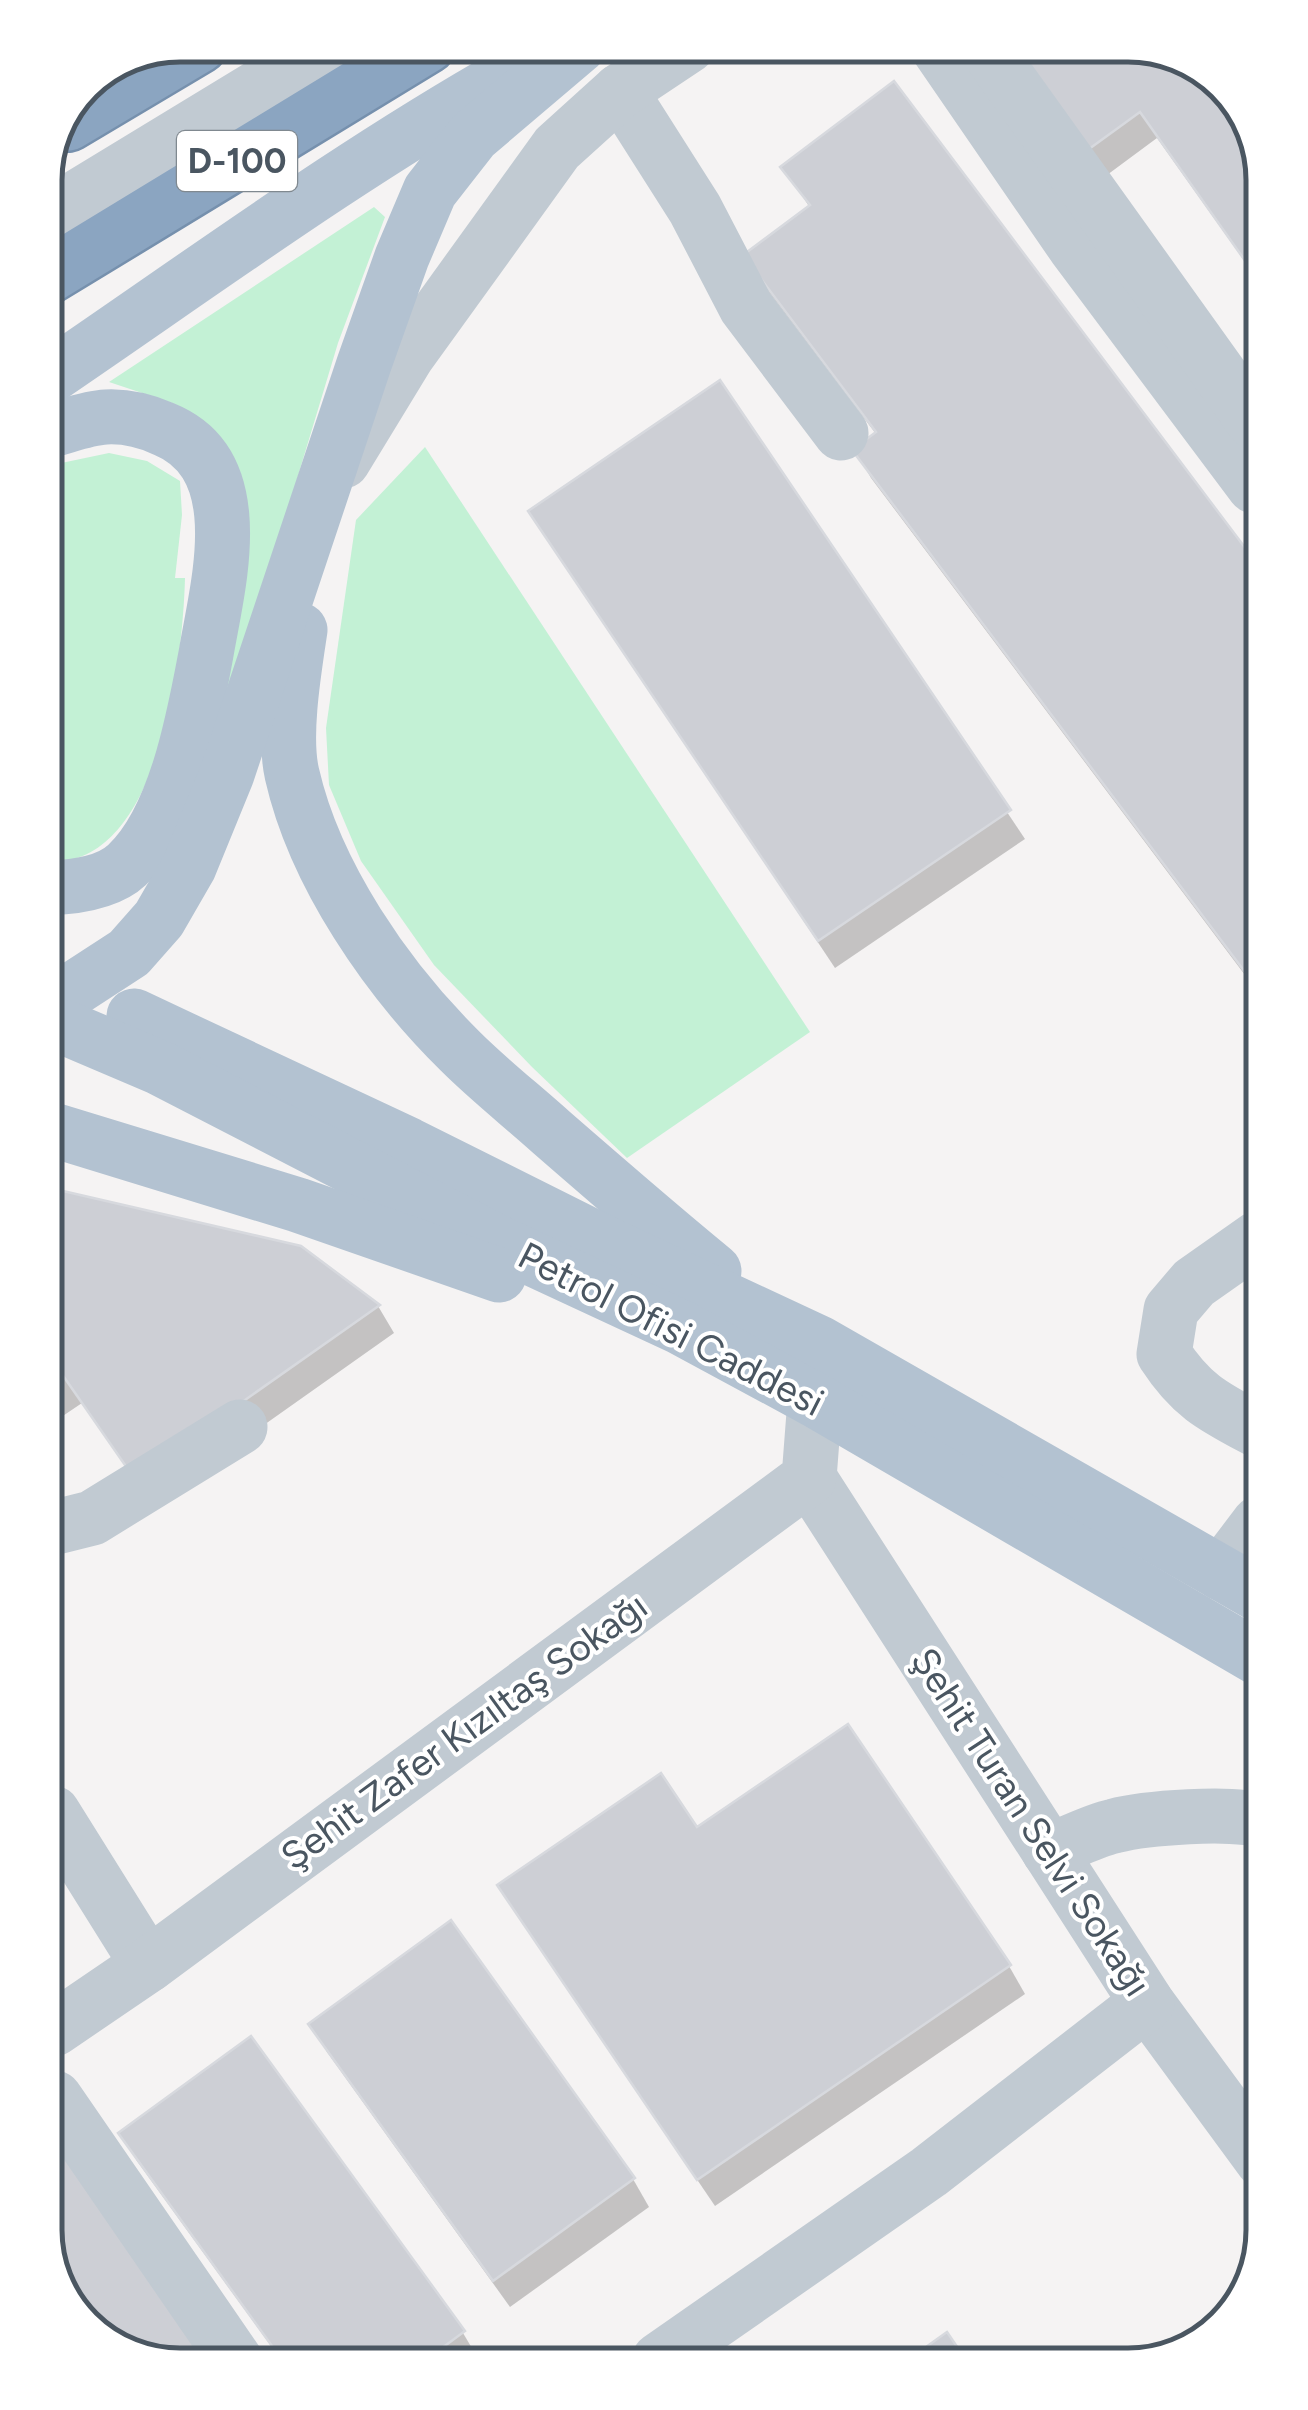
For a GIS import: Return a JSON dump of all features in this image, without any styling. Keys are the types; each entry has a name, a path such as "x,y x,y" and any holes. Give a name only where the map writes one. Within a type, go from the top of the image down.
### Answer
{"highway":[{"name":"D-100","path":"63,267 399,62"},
{"path":"85,112 167,64"}],"main road":[{"path":"63,368 444,111 531,62"},
{"path":"63,1013 129,953 159,919 189,867 227,774 402,258 430,192 474,136 560,62"},
{"path":"63,428 105,417 144,420 183,437 216,484 223,513 220,577 190,737 164,806 139,853 124,868 108,878 63,887"},
{"path":"320,498 293,676 291,770 307,824 342,900 395,976 459,1050 687,1249 820,1343"},
{"name":"Petrol Ofisi Caddesi","path":"118,1009 820,1343 1240,1584"},
{"name":"Petrol Ofisi Caddesi","path":"63,1019 501,1244 680,1327 816,1400 1246,1651"},
{"path":"63,1133 298,1205 488,1272 680,1327"}],"street":[{"path":"63,206 300,62"},
{"path":"320,498 406,356 556,148 620,91 663,63"},
{"path":"948,63 1074,247 1246,475"},
{"path":"997,63 1246,411"},
{"path":"620,91 695,209 746,307 841,433"},
{"path":"1246,1246 1194,1283 1171,1310 1164,1354 1185,1386 1246,1423"},
{"path":"809,1478 816,1400"},
{"path":"62,1525 92,1518 240,1427"},
{"name":"Şehit Turan Selvi Sokağı","path":"809,1478 1146,2002 1246,2138"},
{"name":"Şehit Zafer Kızıltaş Sokağı","path":"62,2022 148,1964 809,1478"},
{"path":"1049,1851 1115,1825 1246,1817"},
{"path":"62,1829 148,1964"},
{"path":"676,2348 929,2172 1146,2002"},
{"path":"62,2108 226,2347"}],"green space":[{"path":"374,207 385,217 338,343 247,645 221,709 228,614 175,404 109,382"},
{"path":"425,447 810,1032 627,1158 434,965 361,861 329,785 326,728 356,520"},
{"path":"109,453 147,461 180,481 182,515 175,578 185,578 179,657 170,705 158,752 140,795 117,831 87,854 63,859 63,463"}],"building":[{"path":"1029,63 1150,65 1199,87 1230,122 1243,158 1246,262 1140,112 1089,149"},
{"path":"894,81 1246,549 1246,973 852,450 876,432 743,255 810,205 780,167"},
{"path":"720,380 1011,810 818,941 528,511"},
{"path":"63,1191 301,1246 380,1305 134,1478 64,1377"},
{"path":"848,1724 1011,1965 697,2180 497,1885 661,1773 697,1827"},
{"path":"451,1920 635,2178 493,2281 308,2024"},
{"path":"251,2036 465,2331 443,2347 273,2347 118,2133"},
{"path":"62,2151 199,2347 158,2345 136,2338 109,2323 87,2301 65,2252"},
{"path":"947,2332 958,2348 925,2348"}]}
